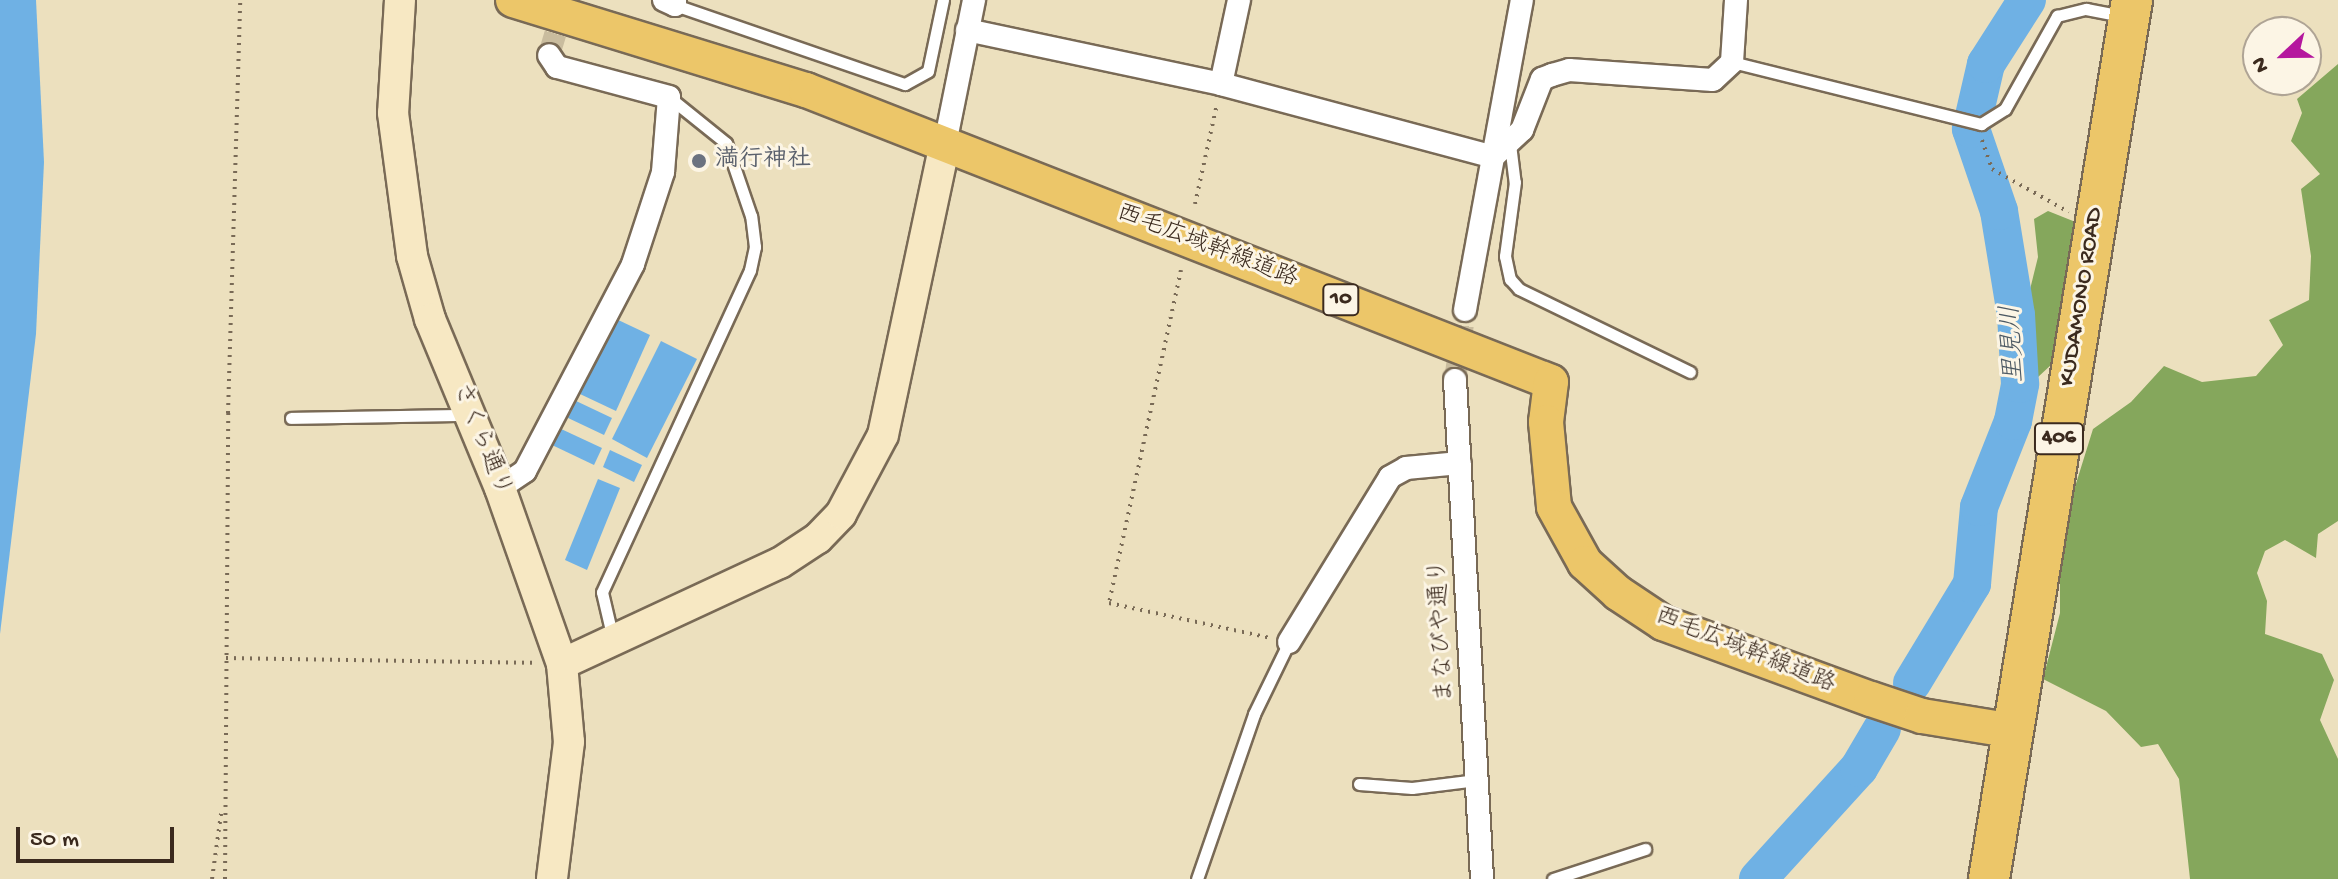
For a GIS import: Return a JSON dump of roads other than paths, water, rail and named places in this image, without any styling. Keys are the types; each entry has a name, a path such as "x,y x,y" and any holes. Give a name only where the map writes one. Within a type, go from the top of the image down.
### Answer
{"highway":[{"name":"KUDAMONO ROAD","path":"1989,879 2130,8"}],"main road":[{"name":"西毛広域幹線道路","path":"513,0 806,90 1551,382 1546,422 1554,507 1585,563 1618,593 1676,628 1871,699 1922,716 2014,731"}],"street":[{"name":"さくら通り","path":"400,0 393,113 400,195 430,319 472,414 562,664 569,742 552,879"},
{"path":"562,664 614,643 780,563 818,538 856,492 883,435 974,0"},
{"path":"1221,84 1239,0"},
{"path":"1465,310 1502,150 1522,0"},
{"path":"1502,150 1522,130 1542,79 1552,75 1569,70 1713,80 1732,62 1736,0"},
{"path":"967,30 1221,84 1502,150"},
{"path":"500,488 525,471 633,264 663,172 669,97 557,67 549,55"},
{"name":"まなびや通り","path":"1455,380 1482,879"},
{"path":"1289,642 1390,477 1406,468 1460,463"}],"lane":[{"path":"671,2 905,84 928,71 943,0"},
{"path":"1732,62 1974,122 2005,109 2057,16 2086,9 2130,8"},
{"path":"614,643 602,592 750,270 755,247 741,181 726,143 669,97"},
{"path":"1502,150 1515,182 1505,256 1510,279 1519,289 1690,372"},
{"path":"291,418 472,414"},
{"path":"1197,879 1254,714 1289,642"},
{"path":"1359,784 1412,788 1477,780"},
{"path":"1553,879 1645,849"}],"water":[{"path":"0,0 36,0 44,162 36,334 0,634"},
{"path":"614,318 650,335 616,411 580,394"},
{"path":"661,341 697,359 647,458 612,439"},
{"path":"574,400 612,418 604,435 566,417"},
{"path":"559,428 602,448 594,465 552,445"},
{"path":"610,450 642,465 634,482 603,467"},
{"path":"598,479 620,488 587,570 565,560"}],"waterway":[{"name":"里見川","path":"1912,683 1972,584 1979,507 2013,421 2020,384 2016,315 1999,211 1971,129 1986,64 2027,0"},
{"name":"里見川","path":"1758,879 1859,768 1882,729"}],"tunnel":[{"path":"549,55 564,5"},
{"path":"1455,380 1465,310"}],"place":[{"name":"満行神社","path":"699,161"}]}
